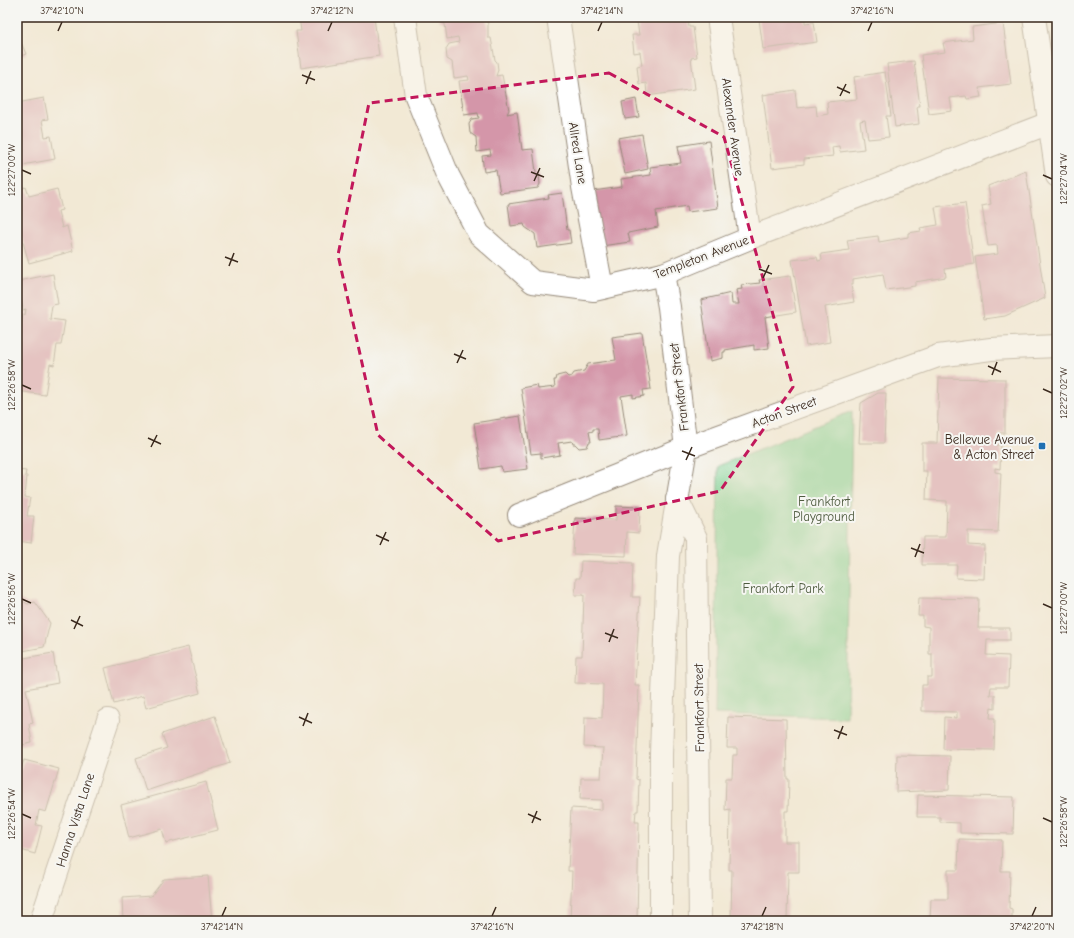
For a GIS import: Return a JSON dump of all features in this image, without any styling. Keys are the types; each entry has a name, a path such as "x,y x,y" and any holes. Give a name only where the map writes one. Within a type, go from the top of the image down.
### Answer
{"street":[{"name":"Templeton Avenue","path":"405,17 416,96 448,175 479,234 533,282 594,290 663,274 750,238 1053,121"},
{"name":"Allred Lane","path":"558,17 583,187 602,288"},
{"name":"Alexander Avenue","path":"718,17 750,238"},
{"path":"1034,17 1053,121 1057,176"},
{"name":"Frankfort Street","path":"661,921 661,754 668,556 686,448 669,307 663,274"},
{"name":"Acton Street","path":"519,515 686,448 938,356 991,349 1057,346"},
{"name":"Frankfort Street","path":"677,499 696,538 700,921"},
{"name":"Hanna Vista Lane","path":"43,921 43,916 108,720"}],"highlighted area":[{"path":"609,73 724,137 793,387 720,491 498,541 378,435 338,255 369,103"}],"green space":[{"name":"Frankfort Park","path":"852,411 847,718 715,714 718,466"}],"building":[{"path":"299,17 374,17 379,56 301,68 296,31 301,31"},
{"path":"439,17 485,17 488,24 488,38 491,38 495,60 497,62 498,70 496,76 502,75 509,110 507,114 517,112 522,150 533,149 536,172 539,175 540,184 538,188 500,193 496,170 484,172 482,156 491,155 490,150 477,152 476,137 470,133 469,124 472,119 479,118 478,113 464,115 459,81 469,80 468,76 454,78 452,62 447,59 446,49 449,44 459,42 458,37 447,39 445,24 439,21"},
{"path":"630,17 688,17 689,27 693,27 697,57 691,58 695,89 647,96 646,83 639,84 637,66 642,65 640,52 634,53 632,35 639,35 637,21 630,22"},
{"path":"774,17 805,17 805,23 814,22 817,42 763,49 759,19"},
{"path":"1003,23 1011,84 979,88 981,97 967,99 966,96 950,98 952,111 929,114 921,55 945,52 943,43 973,39 972,27"},
{"path":"17,33 26,54 17,58"},
{"path":"914,61 920,106 917,106 919,124 895,127 887,64"},
{"path":"885,72 891,116 886,116 889,137 868,139 865,120 860,121 864,149 840,152 839,146 832,147 833,156 804,159 804,164 772,168 763,95 795,90 797,108 816,106 817,116 828,114 827,102 857,99 854,77"},
{"path":"44,98 48,119 42,120 45,137 51,136 55,159 17,166 17,103"},
{"path":"636,99 639,117 625,119 622,102"},
{"path":"642,134 648,169 625,174 618,138"},
{"path":"709,141 718,208 688,212 687,206 656,211 658,227 628,233 630,242 601,246 593,191 622,187 621,179 651,175 650,167 681,163 678,146"},
{"path":"1026,171 1045,298 1005,316 984,319 975,257 998,254 997,245 988,246 982,206 991,204 988,186"},
{"path":"26,187 29,196 57,189 62,210 58,211 62,228 67,226 73,251 29,263 17,221 17,190"},
{"path":"562,193 567,230 569,230 571,243 537,248 535,234 525,227 524,224 511,226 508,204 549,198 548,195"},
{"path":"965,203 974,264 945,269 946,277 915,282 915,286 886,290 883,274 853,279 853,285 851,285 854,302 825,307 830,342 806,346 792,260 817,257 818,261 822,260 821,254 849,250 847,240 878,236 879,242 908,237 908,233 921,231 920,228 938,225 935,207"},
{"path":"53,274 58,304 52,305 50,319 65,321 61,345 57,345 54,365 50,364 45,395 17,391 17,379 21,358 17,357 23,314 25,315 26,309 23,310 18,281"},
{"path":"790,276 796,312 765,317 769,348 754,350 754,345 725,350 725,352 723,352 723,358 710,361 701,300 731,293 732,304 739,304 736,290 742,289 741,285 760,283 759,280"},
{"path":"642,333 651,389 643,390 644,396 633,398 633,394 621,396 627,436 599,440 598,429 593,429 593,431 589,432 591,442 589,442 587,447 579,448 573,444 572,441 558,443 560,455 541,458 541,453 531,454 521,388 537,385 538,389 555,387 554,380 556,380 557,376 565,374 568,377 572,376 574,373 584,371 588,364 616,360 612,337"},
{"path":"939,378 1005,379 1005,433 998,433 997,445 1001,445 1000,469 995,468 995,472 1001,473 998,532 968,531 968,545 985,546 984,579 956,578 957,565 922,565 923,537 946,537 947,501 926,500 927,471 922,471 922,443 937,443"},
{"path":"878,393 886,393 884,443 859,443 861,403"},
{"path":"520,416 528,469 502,472 501,466 481,469 474,423"},
{"path":"17,470 26,471 25,476 27,476 25,497 30,498 27,516 34,516 31,543 17,541"},
{"path":"616,506 640,507 639,533 627,532 626,556 573,554 575,518 616,520"},
{"path":"581,561 633,563 632,597 640,597 635,685 639,685 636,779 639,780 638,811 636,811 635,822 639,822 637,921 570,921 572,871 568,871 571,808 602,810 602,800 580,799 581,778 601,778 603,748 584,747 585,717 602,718 603,684 575,683 576,656 582,656 584,595 575,595 576,578 580,578"},
{"path":"17,598 28,604 35,602 50,623 44,647 17,652"},
{"path":"919,598 979,599 978,628 1010,628 1010,640 987,640 986,655 1009,656 1008,687 991,687 990,695 995,695 995,709 991,708 990,718 995,718 994,750 943,749 944,717 957,718 957,712 922,711 922,685 927,685 927,677 932,677 932,654 929,654 929,627 923,626 923,616 918,616"},
{"path":"188,647 200,693 146,708 143,696 114,704 105,668"},
{"path":"53,653 58,683 26,689 33,723 29,724 32,743 17,746 17,685 22,684 18,659"},
{"path":"215,716 230,763 146,791 136,758 167,748 162,734"},
{"path":"728,717 786,719 787,779 789,779 788,811 785,811 785,842 799,842 799,872 788,872 787,921 731,921 732,870 729,870 730,809 725,810 726,778 732,778 733,755 737,755 737,748 727,748"},
{"path":"897,755 950,756 949,790 896,792"},
{"path":"24,760 59,769 46,812 39,810 36,825 42,826 35,854 17,849 17,769 21,770"},
{"path":"206,782 218,830 166,843 162,829 129,838 121,805"},
{"path":"918,795 1014,797 1013,834 960,833 960,823 940,822 940,817 917,817"},
{"path":"959,839 1002,840 1001,871 1010,871 1009,908 1012,909 1012,921 930,921 931,899 948,899 948,870 958,870"},
{"path":"208,876 212,921 123,921 122,898 151,896 164,879"}],"place":[{"name":"Bellevue Avenue & Acton Street","path":"1042,446"}],"park label":[{"name":"Frankfort Playground","path":"824,508"}]}
